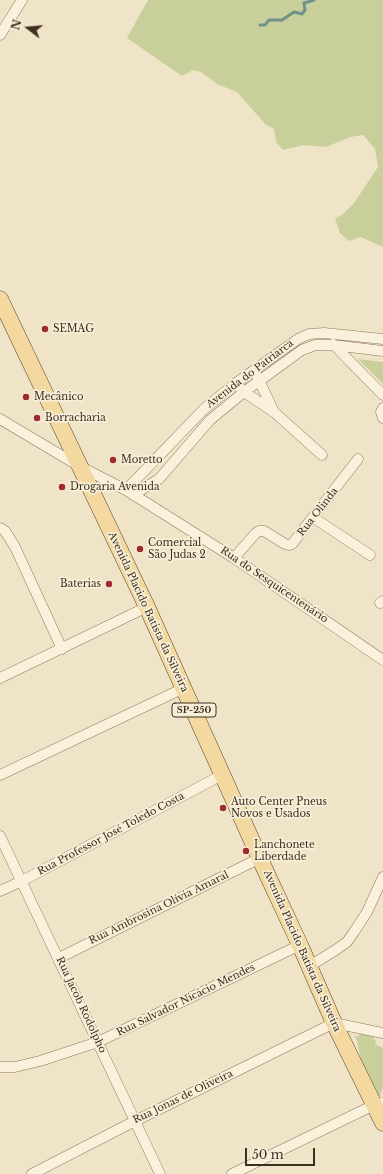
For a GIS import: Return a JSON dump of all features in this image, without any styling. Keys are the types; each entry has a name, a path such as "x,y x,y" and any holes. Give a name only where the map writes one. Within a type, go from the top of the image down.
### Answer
{"main road":[{"name":"Avenida Placido Batista da Silveira","path":"0,299 147,607 222,776 310,966 334,1023 379,1104 383,1123"}],"street":[{"path":"0,35 22,0"},
{"path":"324,333 333,345 383,395"},
{"name":"Avenida do Patriarca","path":"129,492 204,409 253,370 298,339 309,334 324,333 383,339"},
{"name":"Avenida do Patriarca","path":"129,492 159,479 210,420 259,380 302,350 315,345 333,345 383,351"},
{"path":"253,370 274,412"},
{"path":"236,383 244,392 274,412 322,455"},
{"path":"383,408 381,412 383,418"},
{"name":"Rua do Sesquicentenário","path":"2,424 129,492 234,558 383,660"},
{"name":"Rua Olinda","path":"234,558 259,531 264,531 285,544 292,544 314,518 358,459"},
{"path":"314,518 370,555"},
{"path":"2,531 15,547 62,649"},
{"path":"0,678 147,607"},
{"path":"0,775 184,688"},
{"name":"Rua Professor José Toledo Costa","path":"0,891 22,881 222,776"},
{"name":"Rua Jacob Rodolpho","path":"0,836 160,1174"},
{"name":"Rua Ambrosina Olívia Amaral","path":"59,958 260,858"},
{"path":"310,966 337,949 354,932 367,912 383,877"},
{"name":"Rua Salvador Nicácio Mendes","path":"0,1067 15,1067 40,1061 98,1042 300,945"},
{"path":"334,1023 383,1034"},
{"name":"Rua Jonas de Oliveira","path":"32,1174 135,1121 334,1023"},
{"path":"232,1174 379,1104"}],"green space":[{"path":"148,0 383,0 383,247 361,237 349,241 340,233 335,218 342,215 354,203 378,167 375,149 363,135 350,137 326,147 303,145 283,150 276,142 274,129 266,125 237,92 217,84 201,72 193,70 182,76 127,38"},
{"path":"358,359 383,362 383,384"},
{"path":"360,1033 371,1034 376,1041 375,1044 383,1048 383,1087 380,1097 369,1086 362,1066 357,1041 354,1035 358,1037"}],"waterway":[{"path":"260,25 265,25 269,20 282,20 294,12 302,14 305,10 304,3 314,0"}],"place":[{"name":"SEMAG","path":"45,329"},
{"name":"Mecânico","path":"26,397"},
{"name":"Borracharia","path":"37,418"},
{"name":"Moretto","path":"113,460"},
{"name":"Drogaria Avenida","path":"62,487"},
{"name":"Comercial São Judas 2","path":"140,549"},
{"name":"Baterias","path":"109,584"},
{"name":"Auto Center Pneus Novos e Usados","path":"223,808"},
{"name":"Lanchonete Liberdade","path":"246,851"}]}
